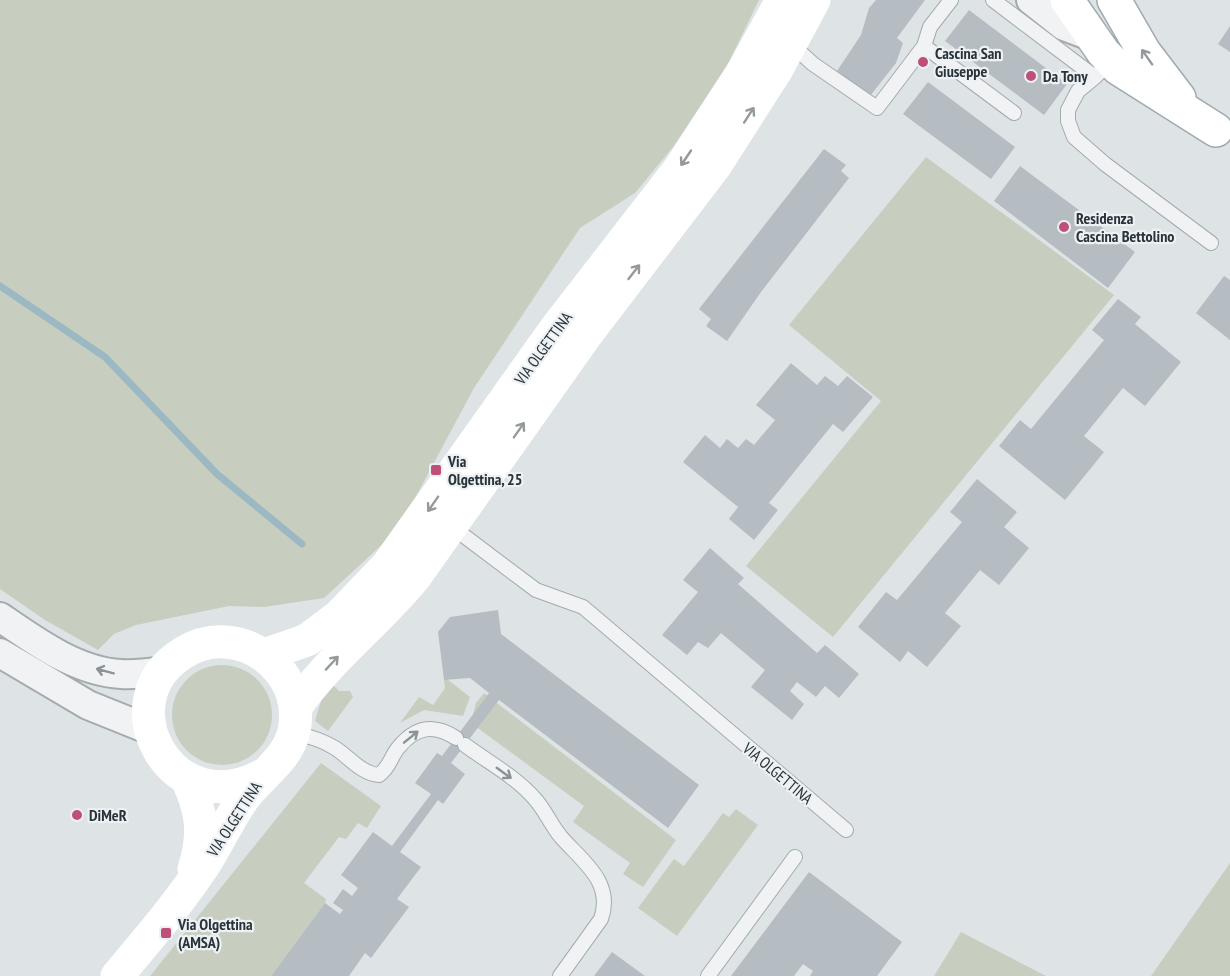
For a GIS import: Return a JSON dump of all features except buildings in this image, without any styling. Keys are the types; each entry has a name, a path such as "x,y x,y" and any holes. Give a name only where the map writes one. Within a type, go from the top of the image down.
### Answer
{"street":[{"name":"VIA OLGETTINA","path":"264,655 307,640 339,616 387,566 556,328 680,168 743,71 782,0"},
{"name":"VIA OLGETTINA","path":"117,976 188,888 243,799 282,757 294,720 336,658 393,603 452,526 586,335 715,166 791,44 814,0"},
{"path":"1031,0 1099,58 1223,136"},
{"path":"1067,0 1099,58"},
{"path":"1114,0 1135,38 1165,81 1188,108 1223,136"},
{"path":"0,617 42,645 84,664 120,675 163,671"},
{"path":"263,775 249,783 218,788 187,779 167,763 150,730 152,693 163,671 181,654 216,642 241,644 264,655 282,673 294,720"},
{"path":"0,654 88,705 150,730"},
{"name":"VIA OLGETTINA","path":"187,779 198,802 203,828 200,849 188,888"}],"lane":[{"path":"791,44 813,63 877,108 924,46 930,27 951,0"},
{"path":"993,0 1099,58 1068,110 1068,121 1074,137 1105,164 1211,243"},
{"path":"924,46 1014,113"},
{"name":"VIA OLGETTINA","path":"452,526 536,590 583,607 846,830"},
{"path":"294,720 312,736 370,775 379,775 390,767 397,749 417,731 436,728 460,741 527,791 540,804 561,837 592,869 603,889 604,908 595,928 560,976"},
{"path":"708,976 795,857"}],"shaded area":[{"path":"0,0 759,0 725,70 673,147 635,193 580,228 474,388 398,530 324,598 264,607 229,606 136,625 114,634 98,650 45,620 0,589"},
{"path":"926,157 1114,295 833,637 746,566 881,401 789,325"},
{"path":"222,665 250,673 264,687 272,715 264,743 250,757 222,765 194,757 180,743 172,715 180,687 194,673"},
{"path":"447,679 470,697 463,716 424,710 400,723 419,697 433,705 445,688 444,680"},
{"path":"332,684 339,691 350,691 353,697 328,731 315,721 321,701"},
{"path":"484,693 676,840 643,887 623,874 630,863 573,822 584,806 471,723 476,703"},
{"path":"321,763 381,806 367,828 358,823 346,839 339,837 304,883 326,899 325,903 271,976 150,976"},
{"path":"736,809 758,825 677,936 638,908 674,859 684,866 723,813 729,817"},
{"path":"1230,863 1230,976 1151,976"},
{"path":"961,932 1046,976 934,976"}],"waterway":[{"path":"0,286 105,357 217,474 302,544"}],"place":[{"name":"Cascina San Giuseppe","path":"923,62"},
{"name":"Da Tony","path":"1031,76"},
{"name":"Residenza Cascina Bettolino","path":"1064,227"},
{"name":"Via Olgettina, 25","path":"436,470"},
{"name":"DiMeR","path":"77,815"},
{"name":"Via Olgettina (AMSA)","path":"166,933"}]}
